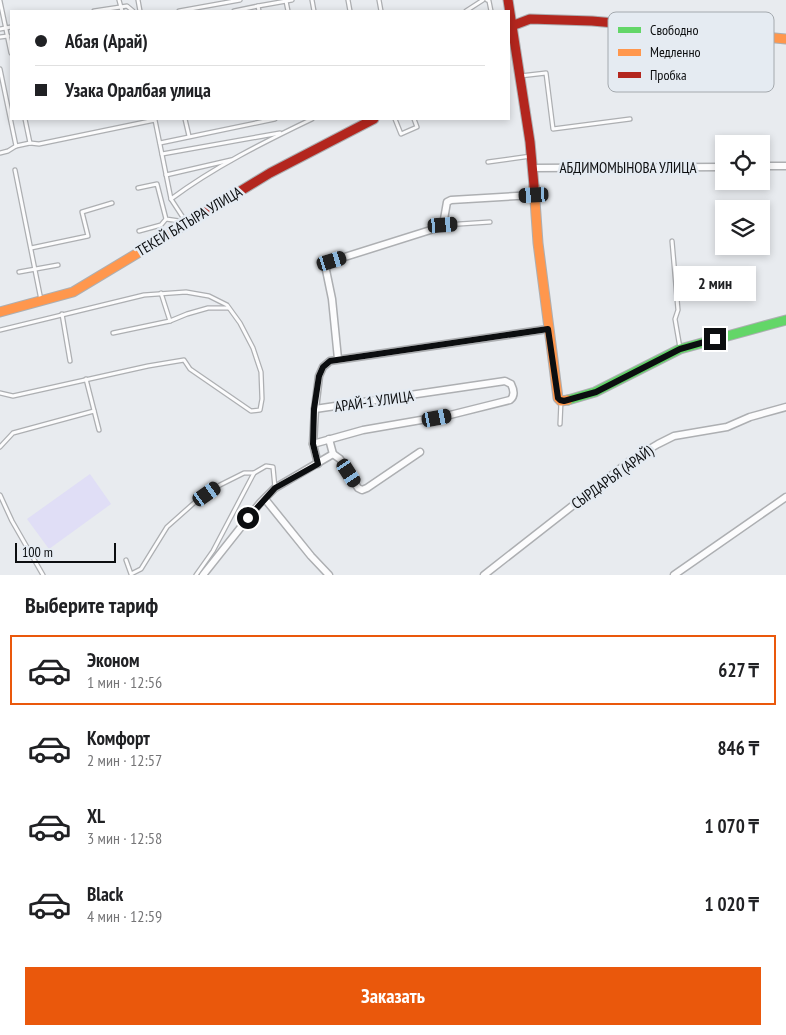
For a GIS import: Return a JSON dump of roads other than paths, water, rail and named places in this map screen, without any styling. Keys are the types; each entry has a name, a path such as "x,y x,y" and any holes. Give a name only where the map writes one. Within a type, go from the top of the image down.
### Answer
{"street":[{"path":"608,22 530,19 510,26 520,76 532,156 534,195 548,329 558,398 562,401 596,392 680,349 786,320"},
{"name":"ТЕКЕЙ БАТЫРА УЛИЦА","path":"0,312 73,292 270,173 372,120"},
{"path":"770,166 786,166"},
{"name":"АБДИМОМЫНОВА УЛИЦА","path":"533,168 715,167"},
{"path":"338,359 332,299 326,270 327,265 332,261 443,225 445,206 451,200 534,195"},
{"path":"318,464 313,444 314,409 319,376 323,367 330,361 548,329"},
{"name":"АРАЙ-1 УЛИЦА","path":"313,444 363,430 450,415 510,400 514,391 511,384 505,381 314,409"},
{"name":"СЫРДАРЬЯ (АРАЙ)","path":"484,575 631,460 658,444 674,436 727,427 750,417 786,407"},
{"path":"329,439 333,454 340,459 358,488 362,490 420,452"},
{"path":"203,575 224,547 275,488 333,454"},
{"path":"674,575 786,496"},
{"path":"264,499 329,575"}],"lane":[{"path":"119,0 122,10"},
{"path":"184,10 240,0"},
{"path":"239,10 292,0"},
{"path":"468,10 483,0"},
{"path":"0,2 10,47"},
{"path":"99,10 121,6 127,6 132,10"},
{"path":"258,6 259,10"},
{"path":"0,29 10,27"},
{"path":"0,38 8,36"},
{"path":"0,69 10,117"},
{"path":"520,76 546,73 553,129 630,119"},
{"path":"11,120 16,146"},
{"path":"25,120 30,143"},
{"path":"0,152 8,151 16,146 30,143 39,144 145,120"},
{"path":"155,120 171,198 186,222"},
{"path":"185,120 189,136"},
{"path":"160,142 270,120"},
{"path":"171,198 283,132 310,120"},
{"path":"394,120 401,134 417,127 414,120"},
{"path":"162,154 283,132"},
{"path":"488,162 532,156"},
{"path":"166,175 235,159"},
{"path":"15,170 42,301"},
{"path":"138,188 157,184 166,219"},
{"path":"31,248 88,236 82,212 112,203"},
{"path":"166,219 186,222"},
{"path":"139,231 161,225 166,219"},
{"path":"443,225 490,222"},
{"path":"672,241 678,310 675,319 680,349"},
{"path":"19,272 58,265"},
{"path":"0,330 144,295 186,292 208,296 229,308 240,323 253,348 261,372 262,399 260,410 251,411 190,368 184,360 86,379 13,396 0,393"},
{"path":"161,294 170,321"},
{"path":"112,333 170,321 208,308 229,308"},
{"path":"62,314 70,361"},
{"path":"86,379 99,430"},
{"path":"560,424 562,401"},
{"path":"1,445 13,433 94,410"},
{"path":"0,438 1,445"},
{"path":"126,560 131,574 141,569 167,527 194,503 220,484 244,473 254,473 266,466 273,467 275,488"},
{"path":"196,575 213,551 254,473"},
{"path":"0,495 12,521 43,575"}]}
